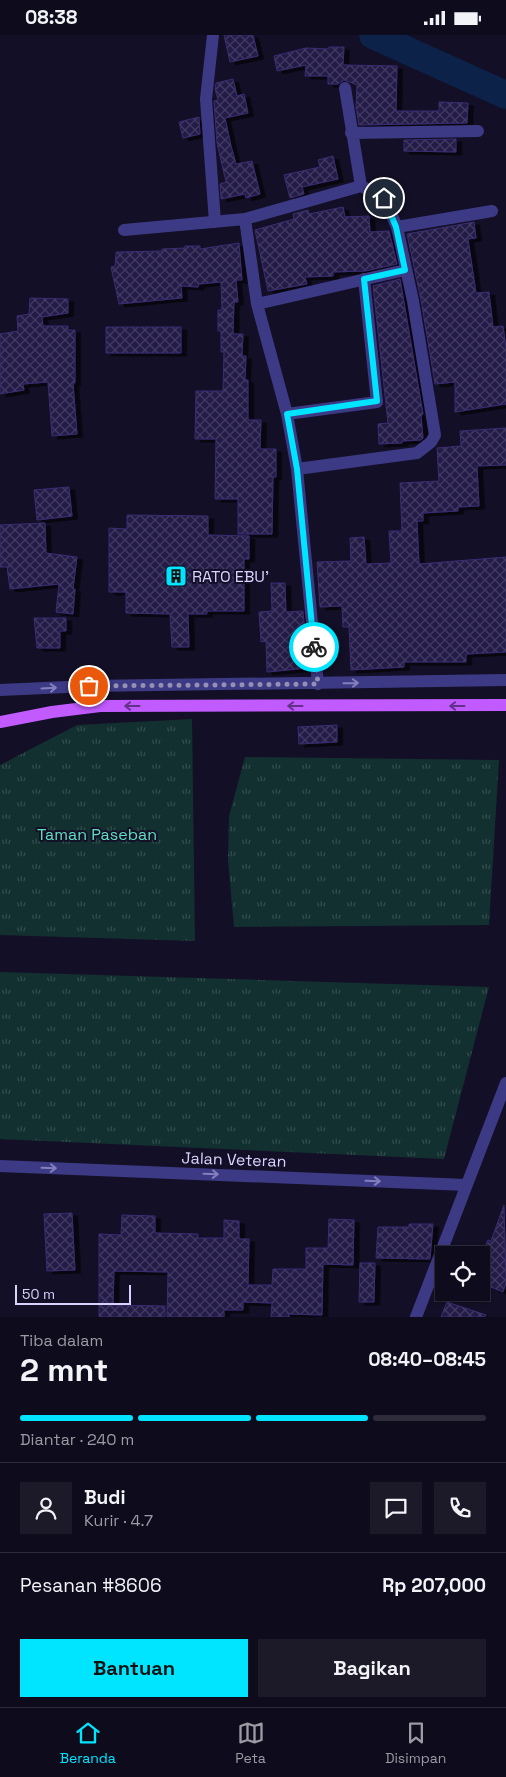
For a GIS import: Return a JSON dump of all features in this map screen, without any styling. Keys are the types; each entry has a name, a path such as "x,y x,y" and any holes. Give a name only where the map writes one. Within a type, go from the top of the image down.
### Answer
{"main road":[{"path":"0,722 52,712 100,706 506,705"}],"street":[{"path":"214,35 206,99 215,222"},
{"path":"346,88 360,186"},
{"path":"351,133 478,131"},
{"path":"124,230 245,219 360,186 384,198 396,227 413,301 434,438 417,453 297,469"},
{"path":"396,227 492,211"},
{"path":"245,219 257,304 287,414 297,469 318,684"},
{"path":"257,304 405,270"},
{"path":"287,414 377,401 364,279"},
{"path":"0,690 89,686 506,680"},
{"path":"416,1317 506,1083"},
{"name":"Jalan Veteran","path":"0,1165 466,1185"}],"green space":[{"name":"Taman Paseban","path":"192,719 195,941 0,935 0,765 77,725"},
{"path":"245,757 499,760 489,925 234,927 228,860 229,816"},
{"path":"0,972 489,987 444,1159 0,1139"}],"building":[{"path":"224,35 253,35 258,56 230,62"},
{"path":"329,47 344,47 343,65 397,66 396,111 439,111 439,102 468,103 467,123 359,125 356,107 357,85 344,80 338,84 328,84 328,76 305,76 306,65 277,71 274,56 306,48 328,49"},
{"path":"233,79 237,96 244,94 248,113 225,118 231,146 236,164 252,161 260,194 246,198 245,194 221,199 220,184 226,182 217,143 214,101 218,100 215,89 216,83"},
{"path":"199,117 200,134 183,138 179,122"},
{"path":"456,139 456,152 404,151 404,140"},
{"path":"333,156 338,179 302,187 304,194 290,198 284,175 320,167 318,160"},
{"path":"343,207 345,217 369,216 370,232 389,231 397,264 365,271 333,272 333,276 305,277 307,284 268,291 255,230 294,219 293,214 308,210 309,214"},
{"path":"474,222 476,238 468,239 476,293 489,292 493,327 503,326 506,348 506,404 455,412 455,382 435,384 421,300 407,234"},
{"path":"239,243 242,280 236,280 238,302 234,302 233,334 243,334 242,356 246,356 245,380 248,380 248,420 261,420 260,449 276,449 276,477 273,477 272,534 238,534 238,499 215,499 216,439 195,439 196,391 223,391 224,352 221,352 221,331 218,331 218,310 222,310 221,282 199,284 198,287 181,286 182,298 119,304 111,267 115,266 116,252 162,251 162,249 185,248 185,246 200,246 200,249"},
{"path":"400,279 423,414 421,416 423,438 421,440 402,441 402,443 379,444 378,424 388,423 373,286"},
{"path":"30,298 68,299 68,313 42,317 43,326 68,326 68,330 75,330 75,383 73,383 77,434 52,436 48,382 23,384 24,390 0,394 0,334 18,331 17,316 29,314"},
{"path":"106,327 181,327 181,353 106,353"},
{"path":"506,428 506,465 477,466 479,506 458,507 458,511 423,513 423,521 417,521 419,564 506,557 506,652 466,654 466,662 404,662 404,667 351,670 349,627 343,627 342,606 320,607 317,562 351,561 350,538 364,537 366,564 391,563 389,531 402,531 400,483 439,481 437,448 461,446 460,431"},
{"path":"69,487 72,516 37,520 34,490"},
{"name":"RATO EBU'","path":"127,515 208,516 208,535 249,536 249,559 244,559 244,611 207,611 207,614 188,614 189,647 172,647 170,614 126,613 126,592 109,592 109,528 127,529"},
{"path":"45,523 46,553 77,557 73,589 75,589 73,614 56,612 59,584 10,589 7,567 0,567 0,525"},
{"path":"271,583 285,583 286,612 303,611 308,668 267,672 266,641 261,642 259,612 272,611"},
{"path":"34,618 66,618 66,631 60,631 60,648 37,648"},
{"path":"337,725 337,742 299,744 298,727"},
{"path":"504,1205 506,1283 503,1292 490,1287 490,1246 486,1246 488,1240 491,1241"},
{"path":"72,1213 75,1270 47,1271 44,1214"},
{"path":"122,1215 155,1216 155,1233 198,1234 198,1238 224,1238 224,1220 239,1221 239,1239 249,1239 248,1285 272,1285 273,1269 306,1269 306,1248 328,1248 329,1219 354,1220 353,1265 323,1264 322,1315 289,1314 289,1317 271,1317 272,1303 243,1302 243,1310 224,1310 224,1317 167,1317 168,1272 114,1271 113,1305 165,1306 165,1317 99,1317 99,1234 121,1235"},
{"path":"409,1224 433,1224 430,1259 376,1258 378,1227 409,1227"},
{"path":"360,1263 375,1263 374,1302 359,1302"},
{"path":"447,1302 486,1315 485,1317 441,1317"}],"waterway":[{"path":"373,35 506,95"}],"way so far":[{"path":"89,686 318,684 314,647"}],"place":[{"name":"RATO EBU'","path":"176,576"}],"route":[{"path":"314,647 297,469 287,414 377,401 364,279 405,270 396,227 384,198"}]}
